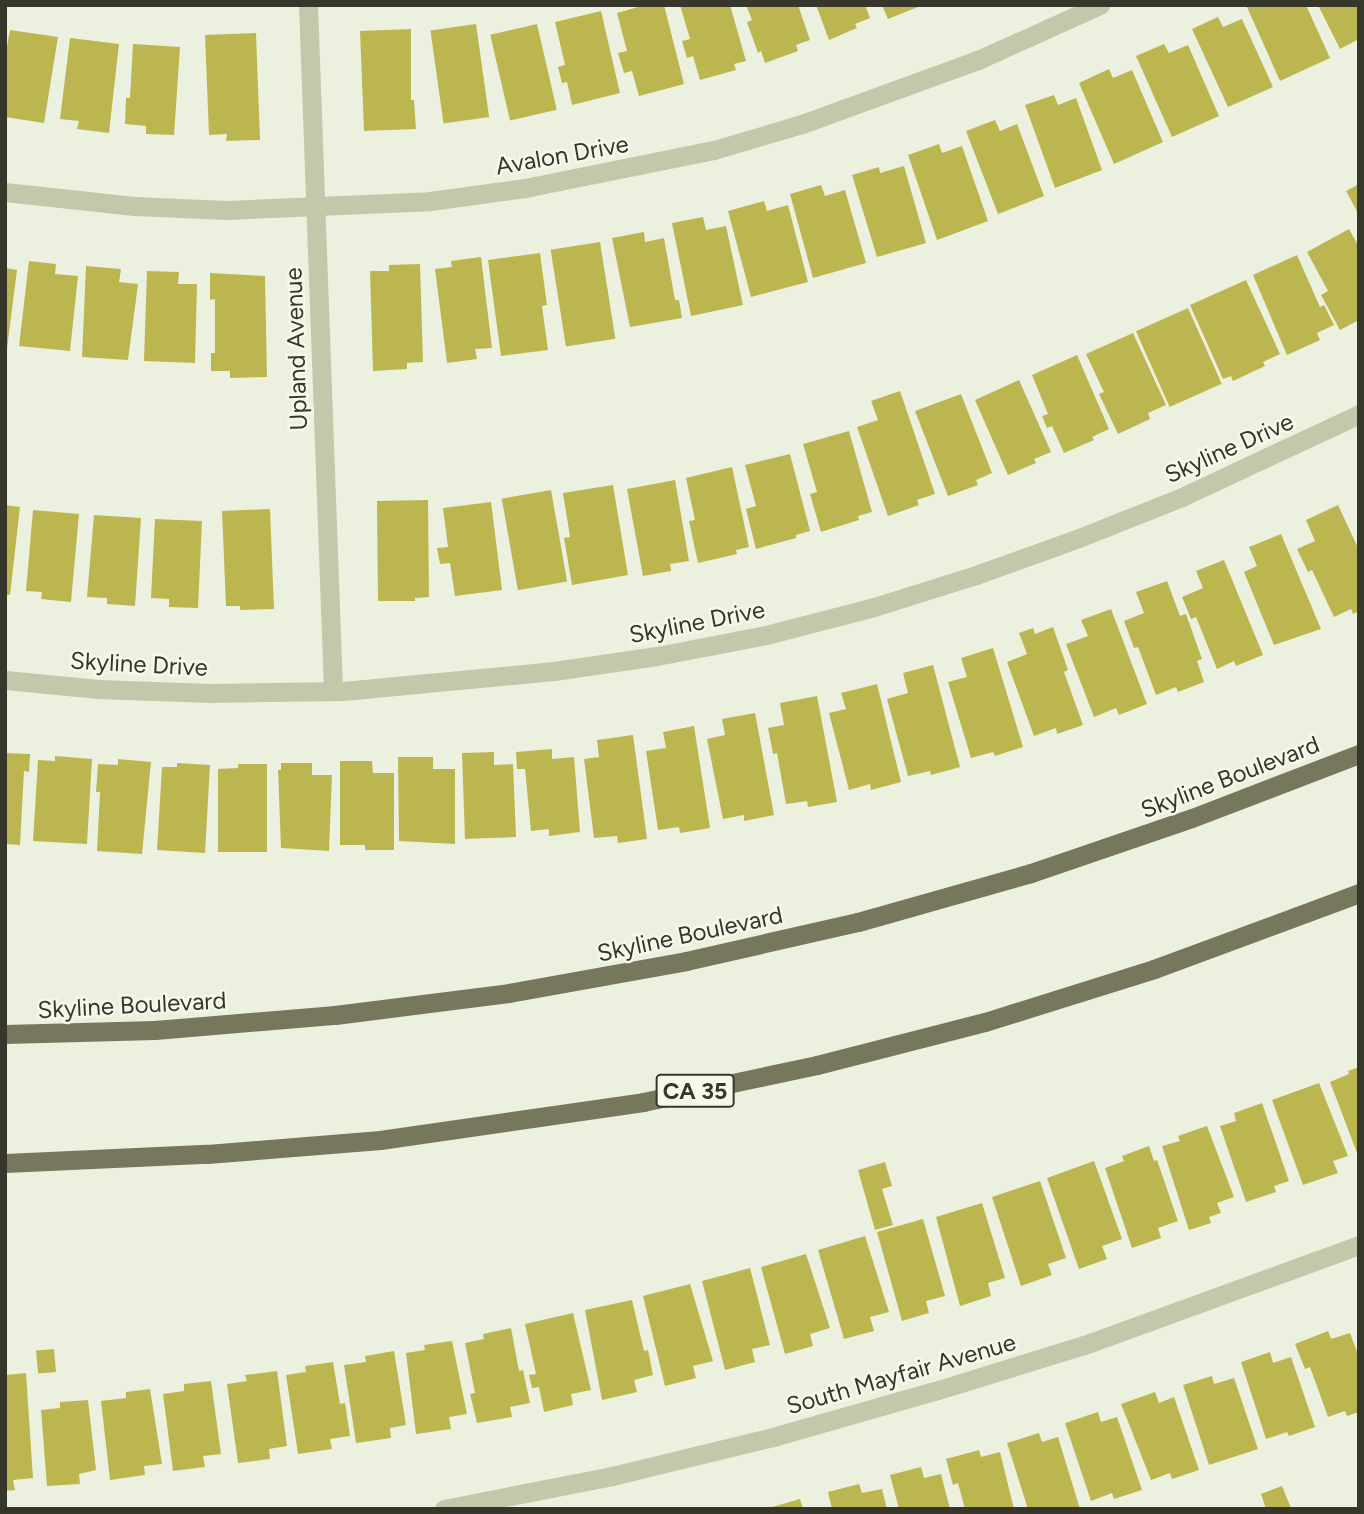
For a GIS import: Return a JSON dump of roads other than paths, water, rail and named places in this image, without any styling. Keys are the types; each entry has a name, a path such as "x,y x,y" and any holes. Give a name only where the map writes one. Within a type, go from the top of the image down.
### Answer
{"main road":[{"name":"Skyline Boulevard","path":"5,1034 155,1030 335,1015 509,993 685,961 858,922 1031,873 1166,828 1359,754"},
{"name":"CA 35","path":"5,1163 207,1154 380,1140 668,1097 817,1065 985,1022 1166,965 1359,893"}],"street":[{"name":"Upland Avenue","path":"308,5 333,691"},
{"name":"Avalon Drive","path":"5,192 148,207 227,210 315,209 430,201 525,188 714,150 892,94 1100,5"},
{"name":"Skyline Drive","path":"5,680 99,689 210,693 333,691 450,682 657,656 766,635 874,607 989,571 1169,502 1359,414"},
{"name":"South Mayfair Avenue","path":"444,1509 612,1476 773,1437 935,1391 1090,1343 1359,1245"}]}
